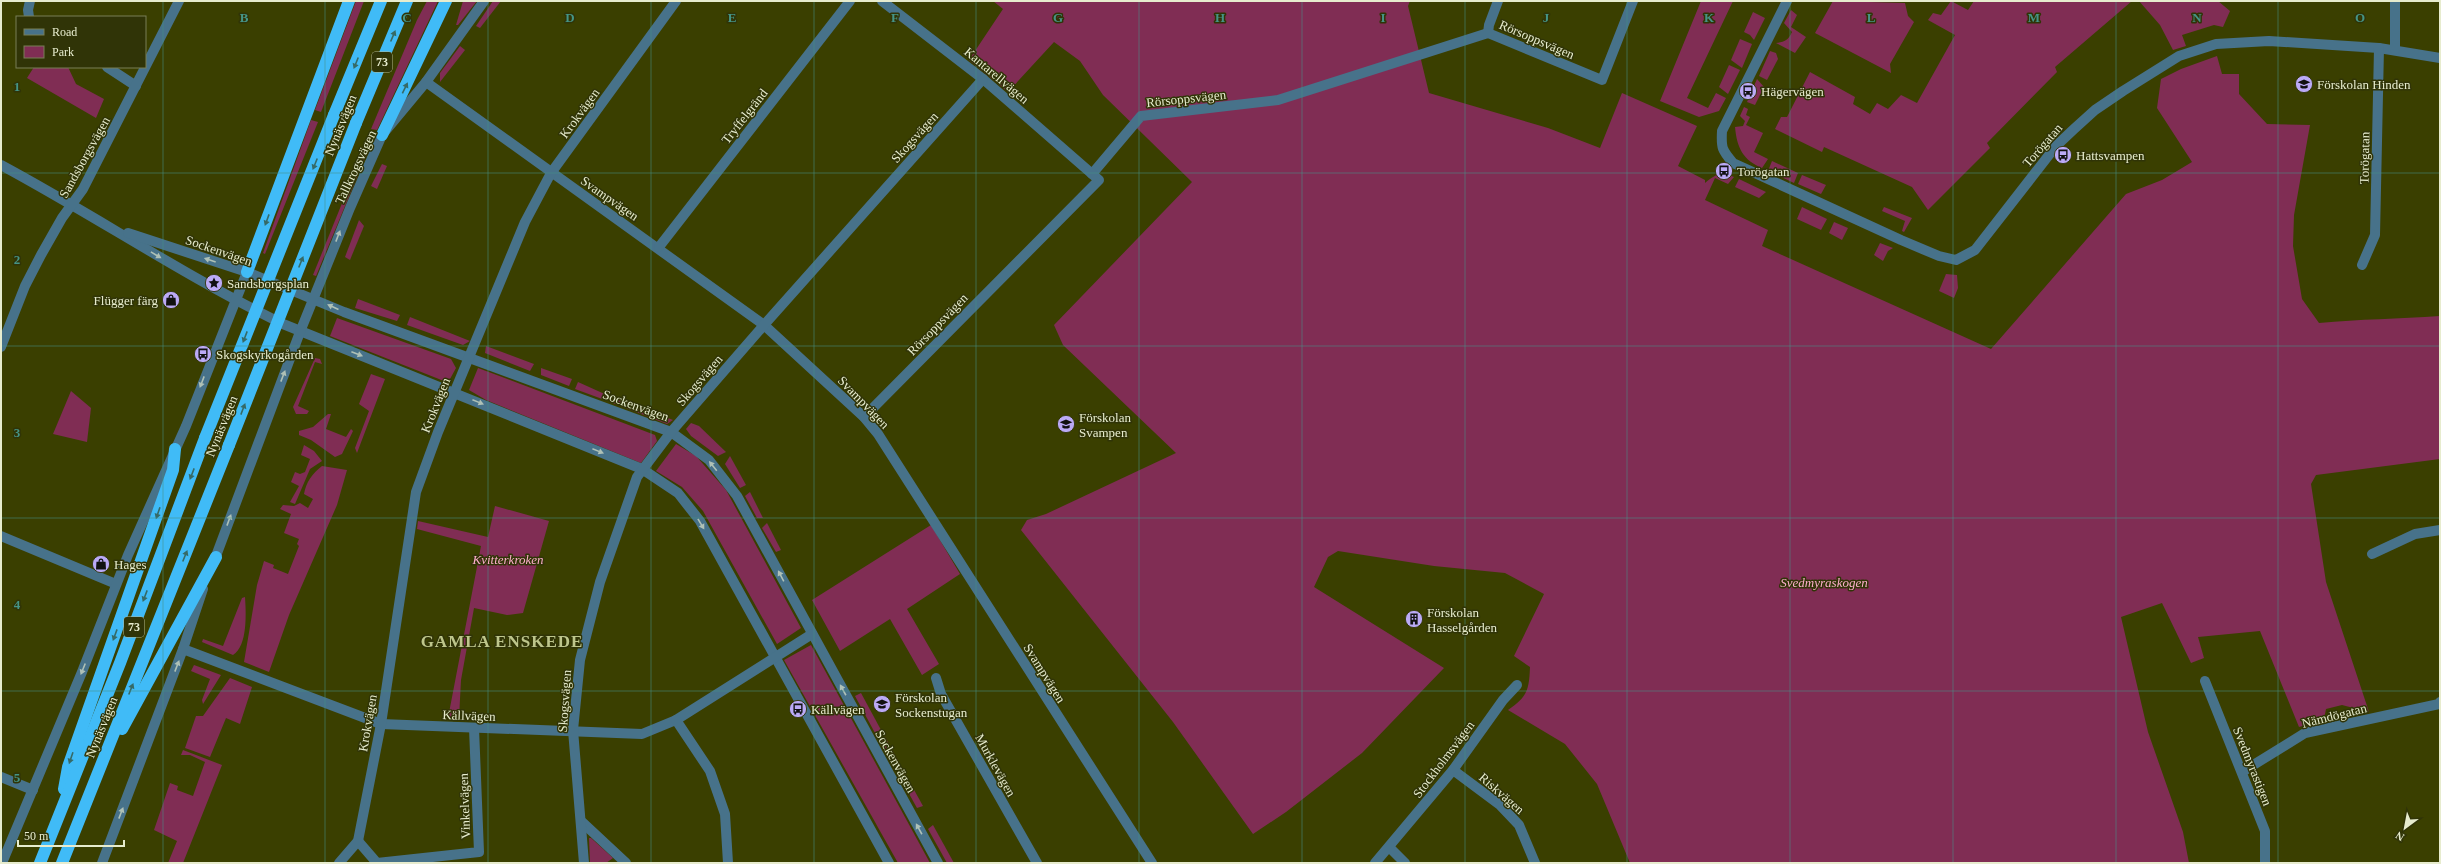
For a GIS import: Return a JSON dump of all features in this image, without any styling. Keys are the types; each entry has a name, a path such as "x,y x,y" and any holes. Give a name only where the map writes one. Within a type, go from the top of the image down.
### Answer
{"highway":[{"path":"247,272 349,1"},
{"path":"382,135 446,1"},
{"name":"Nynäsvägen","path":"40,863 60,815 205,438 379,4"},
{"name":"Nynäsvägen","path":"62,863 356,123 406,4"},
{"path":"60,815 68,767 173,470 175,449"},
{"path":"96,778 216,556"}],"street":[{"path":"29,16 28,10 30,1"},
{"name":"Sandsborgsvägen","path":"146,66 179,1"},
{"name":"Tallkrogsvägen","path":"314,299 350,208 382,135 426,82 484,1"},
{"name":"Krokvägen","path":"358,841 381,724 416,492 454,392 525,222 551,173 676,1"},
{"name":"Tryffelgränd","path":"659,248 850,1"},
{"name":"Kantarellvägen","path":"882,1 983,79 1092,174"},
{"path":"1488,32 1498,1"},
{"name":"Rörsoppsvägen","path":"864,417 1099,180 1092,174 1141,116 1278,100 1488,32 1602,80 1633,1"},
{"name":"Torögatan","path":"1787,1 1722,131 1720,145 1733,163 1900,240 1939,256 1956,260 1975,250 2056,146 2074,129 2095,110 2169,61 2216,44 2269,41 2379,48 2440,58"},
{"path":"2394,50 2395,1"},
{"name":"Torögatan","path":"2362,265 2375,236 2379,48"},
{"path":"109,68 136,86"},
{"name":"Sandsborgsvägen","path":"1,347 25,286 62,218 74,204 145,68"},
{"name":"Skogsvägen","path":"584,863 582,822 573,730 580,660 600,582 618,527 642,469 671,432 764,325 983,79"},
{"name":"Svampvägen","path":"426,82 551,173 659,248 764,325 864,417 878,434 1152,863"},
{"name":"Sockenvägen","path":"1,165 74,204 235,300 300,332 454,392 642,469 678,493 700,521 889,863"},
{"name":"Sockenvägen","path":"111,227 247,272 314,299 671,432 709,460 737,496 938,863"},
{"path":"2,863 34,790 116,584 175,449 247,272"},
{"path":"102,863 300,332 314,299"},
{"path":"2372,554 2415,534 2440,530"},
{"path":"1,536 116,584"},
{"name":"Källvägen","path":"183,649 381,724 573,730 642,734 676,720 812,634"},
{"name":"Murklevägen","path":"936,678 941,694 1037,863"},
{"name":"Svedmyrastigen","path":"2205,681 2265,831 2265,863"},
{"name":"Stockholmsvägen","path":"1375,863 1390,848 1453,770 1503,700 1517,685"},
{"name":"Nämdögatan","path":"2242,772 2305,733 2440,705"},
{"path":"676,720 710,771 725,814 728,863"},
{"name":"Vinkelvägen","path":"377,863 479,852 474,728"},
{"name":"Riskvägen","path":"1453,770 1500,805 1519,826 1535,863"},
{"path":"1,777 34,790"},
{"path":"582,822 622,862"},
{"path":"338,863 358,841 377,863"},
{"path":"1390,848 1405,863"}],"green space":[{"path":"356,1 364,1 321,112 315,110"},
{"path":"427,1 438,1 377,130 371,129 417,20"},
{"path":"463,1 477,1 458,25 456,25"},
{"path":"493,1 501,1 480,28 476,26"},
{"name":"Svedmyraskogen","path":"993,1 1410,1 1408,6 1429,93 1548,128 1600,148 1622,93 1697,126 1678,166 1705,180 1705,183 1712,177 1719,174 1726,174 1734,177 1728,184 1715,178 1705,200 1768,230 1762,246 1991,349 2126,194 2162,180 2192,162 2157,108 2161,79 2181,69 2217,56 2222,74 2239,74 2239,94 2267,124 2310,125 2294,215 2293,246 2302,299 2319,323 2440,316 2440,459 2316,475 2311,484 2326,582 2369,712 2342,705 2326,709 2324,719 2299,727 2260,631 2198,637 2204,658 2191,663 2162,603 2121,617 2148,732 2183,832 2189,863 1630,863 1597,784 1565,744 1508,710 1523,697 1528,688 1530,667 1514,656 1544,594 1505,573 1434,566 1338,551 1328,557 1314,587 1444,668 1362,753 1286,812 1253,834 1173,722 1021,530 1027,520 1046,514 1176,453 1063,345 1054,325 1192,182 1103,95 1080,61 1054,42 1008,92 969,60 1003,9"},
{"path":"1701,1 1733,1 1687,98 1708,108 1716,93 1726,98 1719,111 1699,117 1660,101"},
{"path":"1833,1 1905,3 1908,16 1914,22 1890,64 1891,73 1815,33"},
{"path":"1951,1 1968,10 1974,1 2132,1 2055,67 2057,72 1987,143 1990,148 1928,210 1912,187 1824,147 1822,152 1775,129 1781,117 1787,117 1810,72 1855,97 1853,104 1870,114 1877,103 1888,109 1901,95 1917,103 1955,35 1928,20 1933,13 1941,15"},
{"path":"2139,1 2218,1 2230,11 2223,27 2214,25 2182,35 2186,46 2173,50 2160,25"},
{"path":"1791,10 1797,15 1791,27 1806,37 1795,53 1776,43 1786,40 1792,32 1784,23"},
{"path":"1753,12 1765,18 1754,40 1750,35 1744,32"},
{"path":"1740,39 1752,44 1742,68 1731,60"},
{"path":"460,46 465,50 440,82 440,73"},
{"path":"1770,51 1776,53 1778,59 1767,80 1759,76"},
{"path":"1729,65 1740,70 1728,94 1719,87"},
{"path":"33,68 68,68 76,84 104,99 96,118 27,78"},
{"path":"1757,79 1764,87 1755,105 1747,102"},
{"path":"1744,107 1748,109 1746,115 1750,117 1746,125 1763,133 1754,152 1768,159 1762,168 1755,165 1746,157 1737,141 1735,127 1743,126 1745,121 1740,116"},
{"path":"311,120 318,122 265,254 263,253"},
{"path":"368,139 372,141 316,276 313,275"},
{"path":"1772,161 1798,173 1794,183 1768,171"},
{"path":"382,164 387,166 377,189 371,186"},
{"path":"1802,175 1826,185 1821,194 1798,184"},
{"path":"1739,179 1766,192 1759,198 1735,187"},
{"path":"1802,207 1827,219 1821,230 1797,219"},
{"path":"1884,207 1912,218 1904,232 1902,231 1905,221 1882,211"},
{"path":"359,220 364,226 350,260 345,257"},
{"path":"1834,222 1848,228 1842,240 1829,233"},
{"path":"1880,243 1893,248 1888,251 1883,261 1874,255"},
{"path":"1946,274 1957,275 1958,288 1954,298 1939,291"},
{"path":"358,299 400,315 397,321 355,308"},
{"path":"410,317 470,341 463,345 407,325"},
{"path":"337,318 451,359 456,368 450,379 444,381 330,336"},
{"path":"486,346 534,364 530,371 485,353"},
{"path":"315,358 320,359 322,364 315,362 298,406 309,411 307,414 296,414 293,407"},
{"path":"478,368 655,435 657,441 641,463 486,400 469,390"},
{"path":"541,368 572,379 569,386 541,375"},
{"path":"371,374 385,379 357,453 355,448 369,411 359,404"},
{"path":"578,382 609,396 605,400 575,389"},
{"path":"71,391 91,408 87,442 53,434"},
{"path":"616,397 673,420 667,424 613,403"},
{"path":"328,414 331,414 326,429 346,437 351,429 353,431 342,454 335,457 311,440 299,435 299,431 313,427"},
{"path":"691,423 699,426 726,452 718,456 691,436 686,429"},
{"path":"676,444 696,456 726,490 801,628 777,644 703,511 682,487 656,471"},
{"path":"304,445 314,451 322,461 310,469 295,504 290,502 299,486 291,482 295,472 300,474 305,472 310,459 301,455"},
{"path":"730,456 746,485 740,488 725,464"},
{"path":"322,466 347,470 337,505 289,615 269,672 244,662 257,585 264,561 274,565 273,568 288,574 299,546 297,544 299,539 284,533 291,514 280,509 283,505 294,506 300,503 308,508 313,499 304,494 306,486 312,475"},
{"path":"750,492 763,518 757,518 745,496"},
{"name":"Kvitterkroken","path":"495,506 549,521 523,613 507,615 474,608 461,680 459,718 448,718 481,546 417,529 418,521 488,537"},
{"path":"767,523 781,550 776,552 762,528"},
{"path":"931,525 960,574 907,609 939,664 922,675 890,619 840,651 812,600"},
{"path":"245,597 246,611 244,637 238,651 233,655 202,642 203,639 223,646 242,598"},
{"path":"811,645 930,863 898,863 784,660"},
{"path":"194,665 221,675 203,704 202,700 210,679 191,671"},
{"path":"230,678 252,687 240,724 226,718 210,757 185,748 196,716 203,716"},
{"path":"861,693 881,730 875,733 855,696"},
{"path":"885,737 900,764 894,767 879,741"},
{"path":"183,750 222,765 183,863 168,863 177,841 154,830 170,783 178,786 177,790 193,796 205,762 190,755 181,755"},
{"path":"903,770 923,806 917,808 898,774"},
{"path":"933,825 954,863 947,863 928,829"},
{"path":"589,838 591,838 613,858 606,863 590,863"}],"place":[{"name":"Förskolan Hinden","path":"2304,84"},
{"name":"Hägervägen","path":"1748,91"},
{"name":"Hattsvampen","path":"2063,155"},
{"name":"Torögatan","path":"1724,171"},
{"name":"Sandsborgsplan","path":"214,283"},
{"name":"Flügger färg","path":"171,300"},
{"name":"Skogskyrkogården","path":"203,354"},
{"name":"Förskolan Svampen","path":"1066,424"},
{"name":"Hages","path":"101,564"},
{"name":"Förskolan Hasselgården","path":"1414,619"},
{"name":"Förskolan Sockenstugan","path":"882,704"},
{"name":"Källvägen","path":"798,709"}],"district":[{"name":"GAMLA ENSKEDE","path":"502,641"}]}
